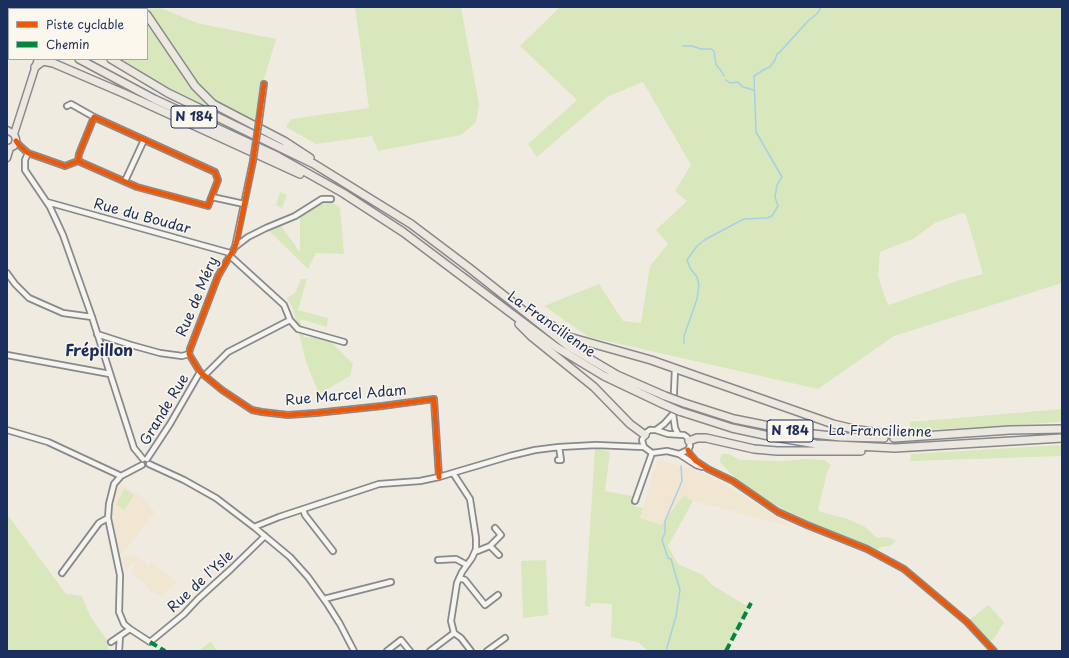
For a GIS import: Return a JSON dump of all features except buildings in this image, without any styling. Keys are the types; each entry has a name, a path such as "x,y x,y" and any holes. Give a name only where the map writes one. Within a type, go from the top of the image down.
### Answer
{"highway":[{"path":"148,17 194,86 213,104 284,141 312,159 314,164"},
{"name":"La Francilienne","path":"81,60 154,99 277,156 309,176 343,193 403,232 556,347 604,376 663,404 676,412 732,428 776,438 816,444 895,448 1062,438"},
{"name":"La Francilienne","path":"112,60 168,93 314,164 410,224 468,267 568,346 617,374 665,396 734,419 804,433 841,437 891,438 1010,430 1062,429"},
{"path":"35,67 43,61 53,62 304,176 309,176"},
{"path":"508,300 522,306 569,337 593,345 629,353 833,424 858,430 895,435 898,437"},
{"path":"507,311 531,336 594,387 644,437"},
{"path":"689,441 697,438 706,438 754,449 777,451 890,451 895,448"}],"main road":[{"path":"7,158 10,148 16,141 14,134 17,127 17,122 38,60"},
{"path":"14,134 7,130 17,122"}],"street":[{"path":"148,14 170,44"},
{"path":"235,247 253,161 264,84"},
{"path":"10,148 20,150 27,155 65,166 78,161 137,187 208,206 218,180 215,172 94,118 71,104 67,106"},
{"path":"78,161 94,118"},
{"path":"125,181 144,140"},
{"path":"16,141 27,155"},
{"path":"27,155 24,165 25,170 47,202 63,235 98,334 134,448 149,462 149,464 178,477 211,495 254,526 290,557 301,568 324,600 340,624 354,651"},
{"path":"212,197 244,204"},
{"path":"235,247 248,237 295,216 322,199 331,199"},
{"name":"Rue du Boudar","path":"47,202 230,254"},
{"name":"Rue de Méry","path":"200,372 189,354 218,276 235,247"},
{"path":"230,254 284,305 290,320 298,328 344,342"},
{"path":"7,273 15,284 29,298 62,313 92,317"},
{"path":"205,375 228,352 290,320"},
{"path":"98,334 131,346 160,353 182,356 189,354"},
{"path":"7,355 110,374"},
{"path":"674,369 676,412 675,428 678,434"},
{"name":"Rue Marcel Adam","path":"200,372 222,390 252,410 288,415 382,406 434,399 440,477"},
{"name":"Grande Rue","path":"145,459 200,372"},
{"path":"656,430 676,412"},
{"path":"7,430 48,442 121,476"},
{"path":"634,446 650,430 656,430 668,434 684,435 689,441 690,446 688,450 690,454 696,461 708,469"},
{"path":"644,437 644,447"},
{"path":"254,526 379,484 420,481 440,477 510,456 559,447 596,445 634,446 644,447 652,453 668,451 679,454 696,465 733,481 778,512 867,548 904,569 967,622 994,651"},
{"path":"558,460 561,460 559,447"},
{"path":"679,454 688,450"},
{"path":"635,501 652,453"},
{"path":"142,465 142,461 145,459"},
{"path":"111,642 130,629 124,624 119,612 120,575 108,518 109,504 114,484 121,476 142,465 145,467 149,464"},
{"path":"453,473 470,499 476,538 475,552 457,583 451,621 454,633 461,638 471,651"},
{"path":"304,509 305,515 334,551"},
{"path":"62,573 99,523 108,518"},
{"path":"475,552 490,546 501,535 495,528"},
{"name":"Rue de l'Ysle","path":"130,629 150,642 184,614 265,536"},
{"path":"490,546 499,555"},
{"path":"438,560 456,559 467,565"},
{"path":"459,578 465,580 484,605 498,595"},
{"path":"324,600 391,582"},
{"path":"430,651 454,633"},
{"path":"119,651 120,636"},
{"path":"487,651 505,638"},
{"path":"387,651 401,640 410,651"}],"shaded area":[{"path":"658,459 705,474 793,527 693,501 684,495 661,525 640,518"},
{"path":"121,484 148,501 151,508 155,512 123,553 119,554 117,553 114,541 111,510 115,494"},
{"path":"134,555 148,565 151,562 177,582 162,596 158,596 145,587 146,584 131,573 135,565 133,563 125,568 122,557"}],"green space":[{"path":"137,7 138,8 82,8"},
{"path":"144,7 159,7 197,23 276,39 260,93 257,124 215,101 196,82 148,13 148,8"},
{"path":"355,7 461,7 479,105 476,122 461,135 378,151 372,136 316,144 286,127 291,119 369,108"},
{"path":"560,7 1062,7 1062,283 894,336 818,389 589,337 544,306 599,284 623,321 641,323 650,266 668,244 656,230 687,201 675,191 691,165 643,82 607,97 537,157 528,144 577,100 520,46","holes":["962,213 966,215 983,274 957,281 889,305 878,276 880,252 913,239 935,223"]},
{"path":"148,22 181,70 227,116 156,81 123,60 148,60"},
{"path":"280,192 287,195 282,208 276,205"},
{"path":"322,201 333,203 340,207 344,254 316,253 308,269 266,228 279,223 300,252 300,215"},
{"path":"301,279 307,279 298,310 328,318 327,327 300,319 304,337 327,338 353,364 350,376 319,394 306,362 293,309 287,298 295,293"},
{"path":"1062,409 1062,422 910,431 910,422"},
{"path":"1062,445 1062,456 910,461 911,454"},
{"path":"595,448 610,452 605,491 633,496 634,506 643,508 640,518 661,525 684,495 693,501 668,546 678,564 703,575 712,585 749,607 726,651 648,651 638,642 611,637 612,604 591,603 590,607 585,606"},
{"path":"721,454 729,454 740,460 824,460 831,465 827,472 818,511 848,519 865,527 877,538 889,537 896,541 890,546 881,547 877,550 825,529 783,509 749,489 730,473 720,462"},
{"path":"125,489 134,495 124,510 116,504"},
{"path":"7,514 66,594 82,596 90,616 107,640 109,651 7,651"},
{"path":"546,560 548,615 523,618 521,561"},
{"path":"988,605 1004,622 995,637 987,644 967,622"},
{"path":"210,642 217,651 199,651"}],"waterway":[{"path":"684,343 684,336 697,299 699,285 697,277 690,268 687,260 697,246 706,239 744,219 767,218 772,216 778,206 775,197 777,185 782,177 756,132 754,76 770,67 777,54 808,21 817,14 821,7"},
{"path":"683,46 711,49 714,51 716,65 724,76"},
{"path":"726,80 730,83 738,82 743,87 754,90"},
{"path":"666,651 676,616 680,590 671,559 668,558 662,540 665,533 665,521 682,481 681,466"}],"marked path":[{"path":"726,651 751,603"},
{"path":"150,642 165,651"}],"cycle path":[{"path":"264,84 253,161 237,240 235,247 218,276 189,354 200,372 222,390 252,410 262,412 288,415 316,413 434,399 439,477"},
{"path":"16,141 28,153 65,166 78,161 137,187 208,206 218,180 215,172 94,117 79,154 78,161"},
{"path":"688,450 696,461 708,469 733,481 778,512 867,549 904,569 967,622 994,651"}],"district":[{"name":"Frépillon","path":"99,352"}]}
